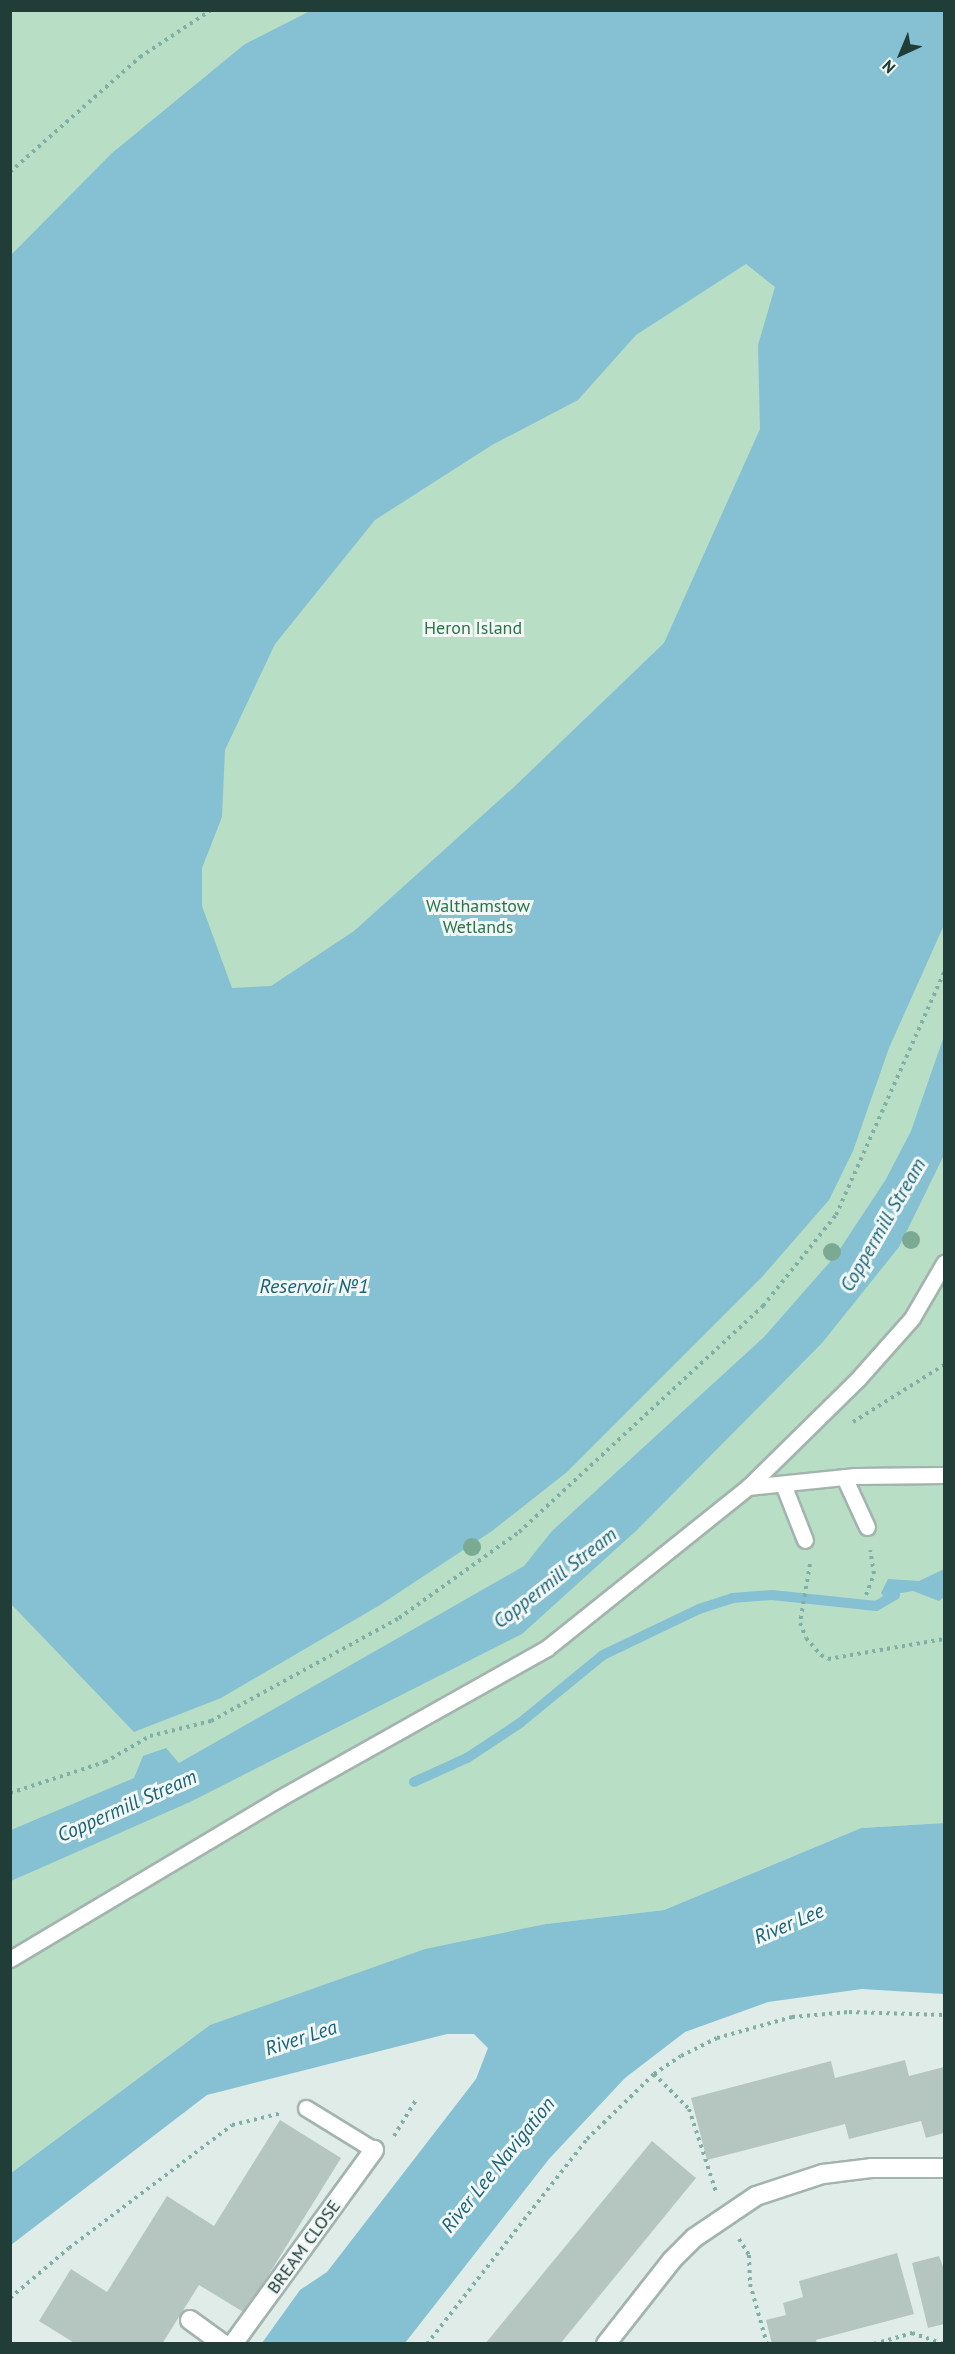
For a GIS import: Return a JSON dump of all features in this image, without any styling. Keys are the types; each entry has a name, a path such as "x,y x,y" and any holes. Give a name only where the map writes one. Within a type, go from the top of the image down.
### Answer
{"street":[{"name":"BREAM CLOSE","path":"233,2343 374,2150"},
{"path":"608,2342 672,2260 725,2216 756,2196 823,2174 871,2168 945,2168"},
{"path":"190,2320 224,2343"}],"lane":[{"path":"10,1959 278,1799 547,1648 748,1487 857,1380 912,1318 945,1263"},
{"path":"748,1487 844,1477 945,1475"},
{"path":"844,1477 867,1527"},
{"path":"783,1484 805,1540"},
{"path":"306,2108 374,2150"}],"path":[{"path":"10,172 140,57 211,10"},
{"path":"10,1793 105,1762 150,1736 211,1721 399,1618 519,1532 763,1306 836,1215 945,972"},
{"path":"866,1595 874,1574 867,1527"},
{"path":"806,1587 800,1623 806,1638 828,1659 945,1639"},
{"path":"428,2343 586,2139 654,2074 717,2037 792,2017 849,2012 945,2015"},
{"path":"654,2074 689,2109 725,2216 749,2255 750,2284 767,2343"},
{"path":"374,2150 392,2139 417,2100"},
{"path":"10,2298 69,2248 232,2125 306,2108"},
{"path":"874,2343 912,2333 944,2343"}],"green space":[{"name":"Reservoir №1","path":"10,11 944,11 944,1823 861,1828 664,1910 546,1924 210,2025 11,2173"}],"water":[{"name":"Reservoir №1","path":"312,10 944,11 944,925 889,1048 853,1151 829,1200 762,1277 567,1472 492,1531 380,1605 221,1698 134,1732 11,1604 11,255 112,153 245,44","holes":["746,264 775,287 758,345 760,429 664,643 514,787 354,931 271,986 232,988 202,906 202,868 222,817 225,750 275,644 375,520 492,445 578,400 636,335"]},
{"name":"Coppermill Stream","path":"944,1036 944,1155 899,1247 822,1343 637,1530 522,1634 190,1802 11,1881 11,1830 134,1778 143,1756 166,1748 179,1763 524,1566 552,1531 764,1337 836,1255 886,1179 911,1131"},
{"path":"944,1569 944,1597 939,1601 913,1591 883,1596 881,1593 888,1579 919,1581"},
{"path":"944,1823 944,1994 862,1989 768,2002 685,2032 625,2078 549,2159 405,2343 262,2343 300,2290 327,2272 476,2079 488,2048 474,2034 447,2034 207,2095 11,2245 11,2173 210,2025 425,1949 546,1924 664,1910 861,1828"}],"building":[{"path":"905,2060 909,2076 944,2067 944,2133 926,2138 921,2121 849,2139 845,2124 707,2160 691,2098 831,2061 835,2078"},
{"path":"280,2120 341,2158 245,2313 199,2285 162,2344 76,2344 39,2321 71,2269 107,2292 167,2196 214,2226"},
{"path":"652,2141 696,2178 560,2344 485,2344"},
{"path":"897,2253 914,2314 816,2340 817,2344 772,2344 766,2320 786,2315 783,2303 803,2297 799,2281"},
{"path":"939,2256 944,2269 944,2324 928,2328 912,2263"}],"waterway":[{"path":"414,1782 467,1758 520,1723 603,1655 699,1609 732,1598 772,1595 876,1606 895,1595"}],"park label":[{"name":"Heron Island","path":"473,628"},
{"name":"Walthamstow Wetlands","path":"478,917"}],"water label":[{"name":"River Lee","path":"789,1924"},
{"name":"River Lea","path":"301,2038"},
{"name":"River Lee Navigation","path":"498,2165"}]}
